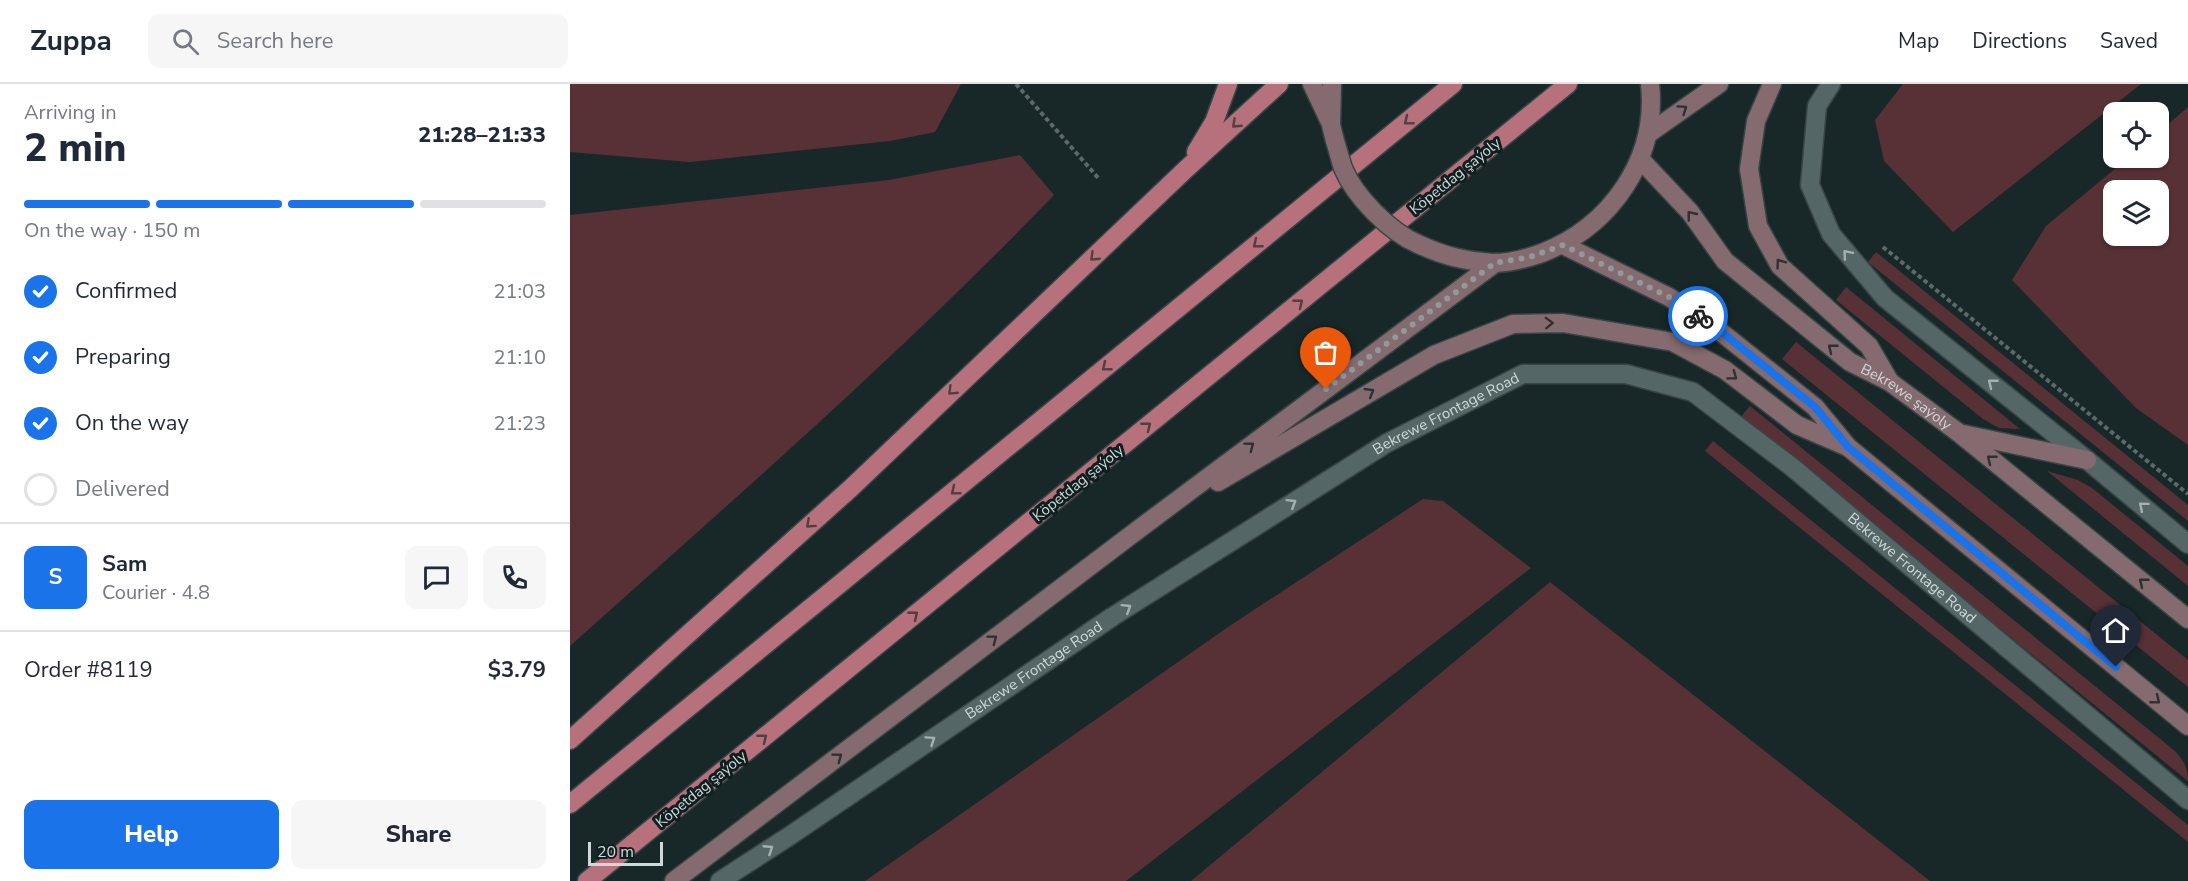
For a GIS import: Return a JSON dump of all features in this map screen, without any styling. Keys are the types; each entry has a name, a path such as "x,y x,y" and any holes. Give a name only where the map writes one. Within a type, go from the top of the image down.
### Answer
{"main road":[{"path":"1185,170 1214,122 1228,84"},
{"path":"570,740 851,488 1185,170 1279,84"},
{"path":"1312,84 1333,133 1344,170 1370,209 1406,239 1448,257 1495,263 1530,257 1563,245 1595,223 1622,194 1640,159 1648,134 1650,84"},
{"path":"1332,84 1333,133"},
{"path":"570,804 1453,84"},
{"name":"Köpetdag şaýoly","path":"587,881 1568,84"},
{"path":"1648,134 1719,84"},
{"path":"1772,84 1756,121 1749,169 1758,226 1780,266 1869,346 1890,382"},
{"name":"Bekrewe şaýoly","path":"1640,159 1690,212 1725,261 1850,362 1890,382 1959,433 2188,619"},
{"path":"1563,245 1669,297 1718,329 1815,407 1848,447 2188,726"},
{"path":"674,881 1495,263"},
{"path":"1139,529 1434,355 1513,324 1563,322 1673,342 1725,370 1797,425 1848,447"},
{"path":"1959,433 2087,460"}],"street":[{"path":"1831,84 1817,106 1810,184 1830,234 1885,298 2188,544"},
{"name":"Bekrewe Frontage Road","path":"720,881 1112,617 1387,443 1523,374 1626,374 1693,393 1792,467 2188,800"}],"path":[{"path":"1016,84 1100,180"},
{"path":"1882,247 2188,494"}],"shaded area":[{"path":"570,84 961,84 935,132 890,141 690,162 570,152"},
{"path":"1903,84 2141,84 2118,102 2103,102 2103,114 1953,232 1884,161 1875,120"},
{"path":"2188,107 2188,445 2136,408 2012,280 2046,226 2116,168 2169,168 2169,123"},
{"path":"1020,155 1054,195 877,369 570,646 570,215 889,180"},
{"path":"1876,252 2188,505 2188,521 1868,262"},
{"path":"1846,287 2020,429 1999,428 1983,419 1836,300"},
{"path":"1796,342 2188,660 2188,687 1782,359"},
{"path":"1750,406 2175,751 2185,765 2188,781 1740,418"},
{"path":"1713,441 2188,825 2188,842 1705,451"},
{"path":"2047,471 2078,480 2092,488 2188,566 2188,586"},
{"path":"1423,499 1443,501 1531,568 1126,881 865,881 1228,627"},
{"path":"1550,582 1930,881 1191,881"}],"way so far":[{"path":"1326,389 1495,263 1530,257 1563,245 1669,297 1698,316"}],"route":[{"path":"1698,316 1718,329 1815,407 1848,447 2116,667"}]}
